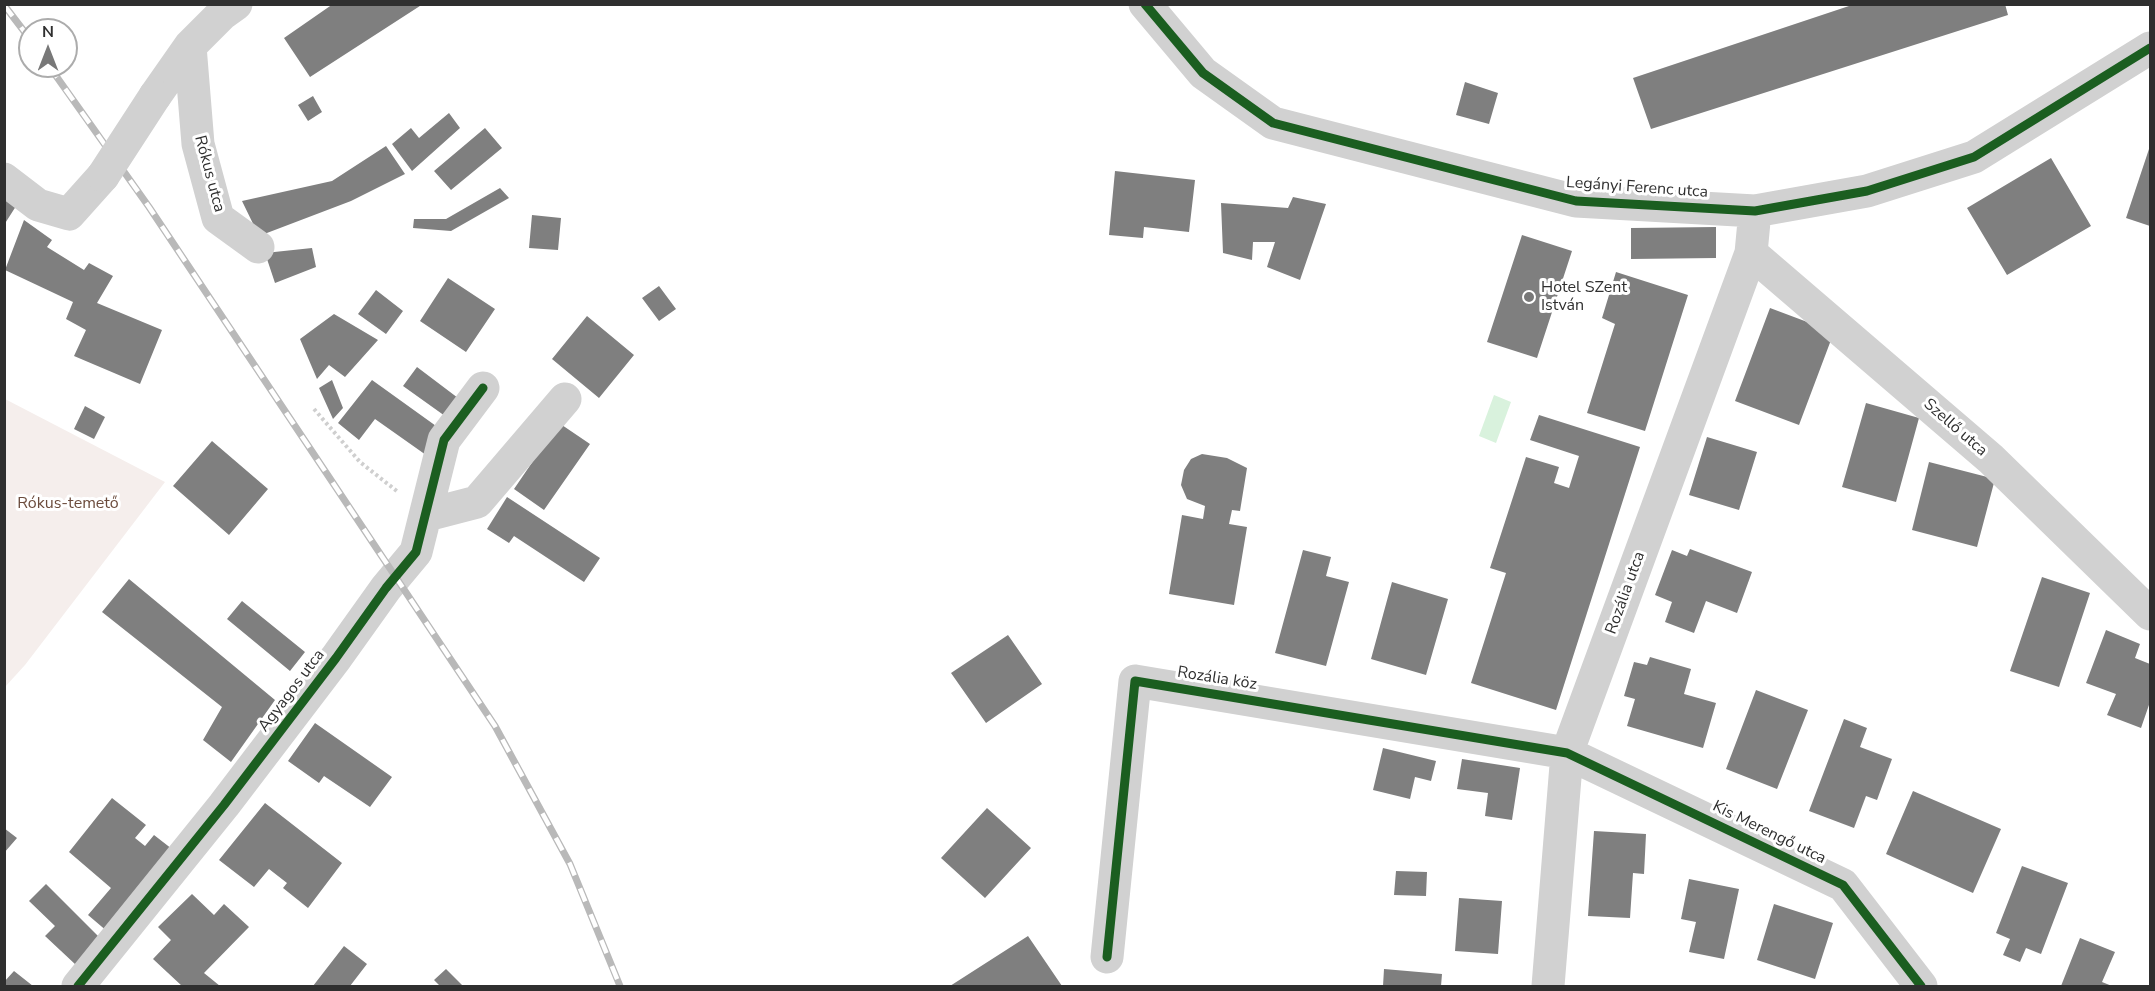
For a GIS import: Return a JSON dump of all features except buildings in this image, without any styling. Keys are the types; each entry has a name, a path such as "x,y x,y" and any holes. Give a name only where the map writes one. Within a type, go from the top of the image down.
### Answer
{"street":[{"path":"4,179 38,205 69,214 103,176 190,46 222,14 236,4"},
{"name":"Legányi Ferenc utca","path":"1145,4 1203,73 1273,123 1576,201 1755,211 1867,191 1974,157 2149,51"},
{"name":"Rókus utca","path":"190,46 198,144 218,218 258,247"},
{"name":"Rozália utca","path":"1548,987 1567,753 1751,253 1755,211"},
{"name":"Szellő utca","path":"1751,253 1991,459 2151,614"},
{"name":"Agyagos utca","path":"78,987 224,805 336,658 386,588 416,552 444,440 483,388"},
{"path":"427,515 477,502 565,399"},
{"name":"Rozália köz","path":"1107,957 1135,681 1567,753"},
{"name":"Kis Merengő utca","path":"1567,753 1843,885 1906,963 1921,987"}],"path":[{"path":"314,409 360,462 427,515"}],"green space":[{"name":"Rókus-temető","path":"5,399 165,482 25,665 5,687"}],"shaded area":[{"path":"1494,395 1511,402 1496,443 1479,436"}],"railway":[{"path":"4,5 18,23"},
{"path":"58,78 149,207 495,726 570,864 620,986"}],"cycle path":[{"path":"1145,4 1203,73 1273,123 1576,201 1755,211 1867,191 1974,157 2150,48"},
{"path":"78,986 224,805 336,658 386,588 416,552 444,440 483,388"},
{"path":"1107,957 1135,681 1567,753 1843,885 1921,986"}],"place":[{"name":"Hotel SZent István","path":"1529,297"}]}
